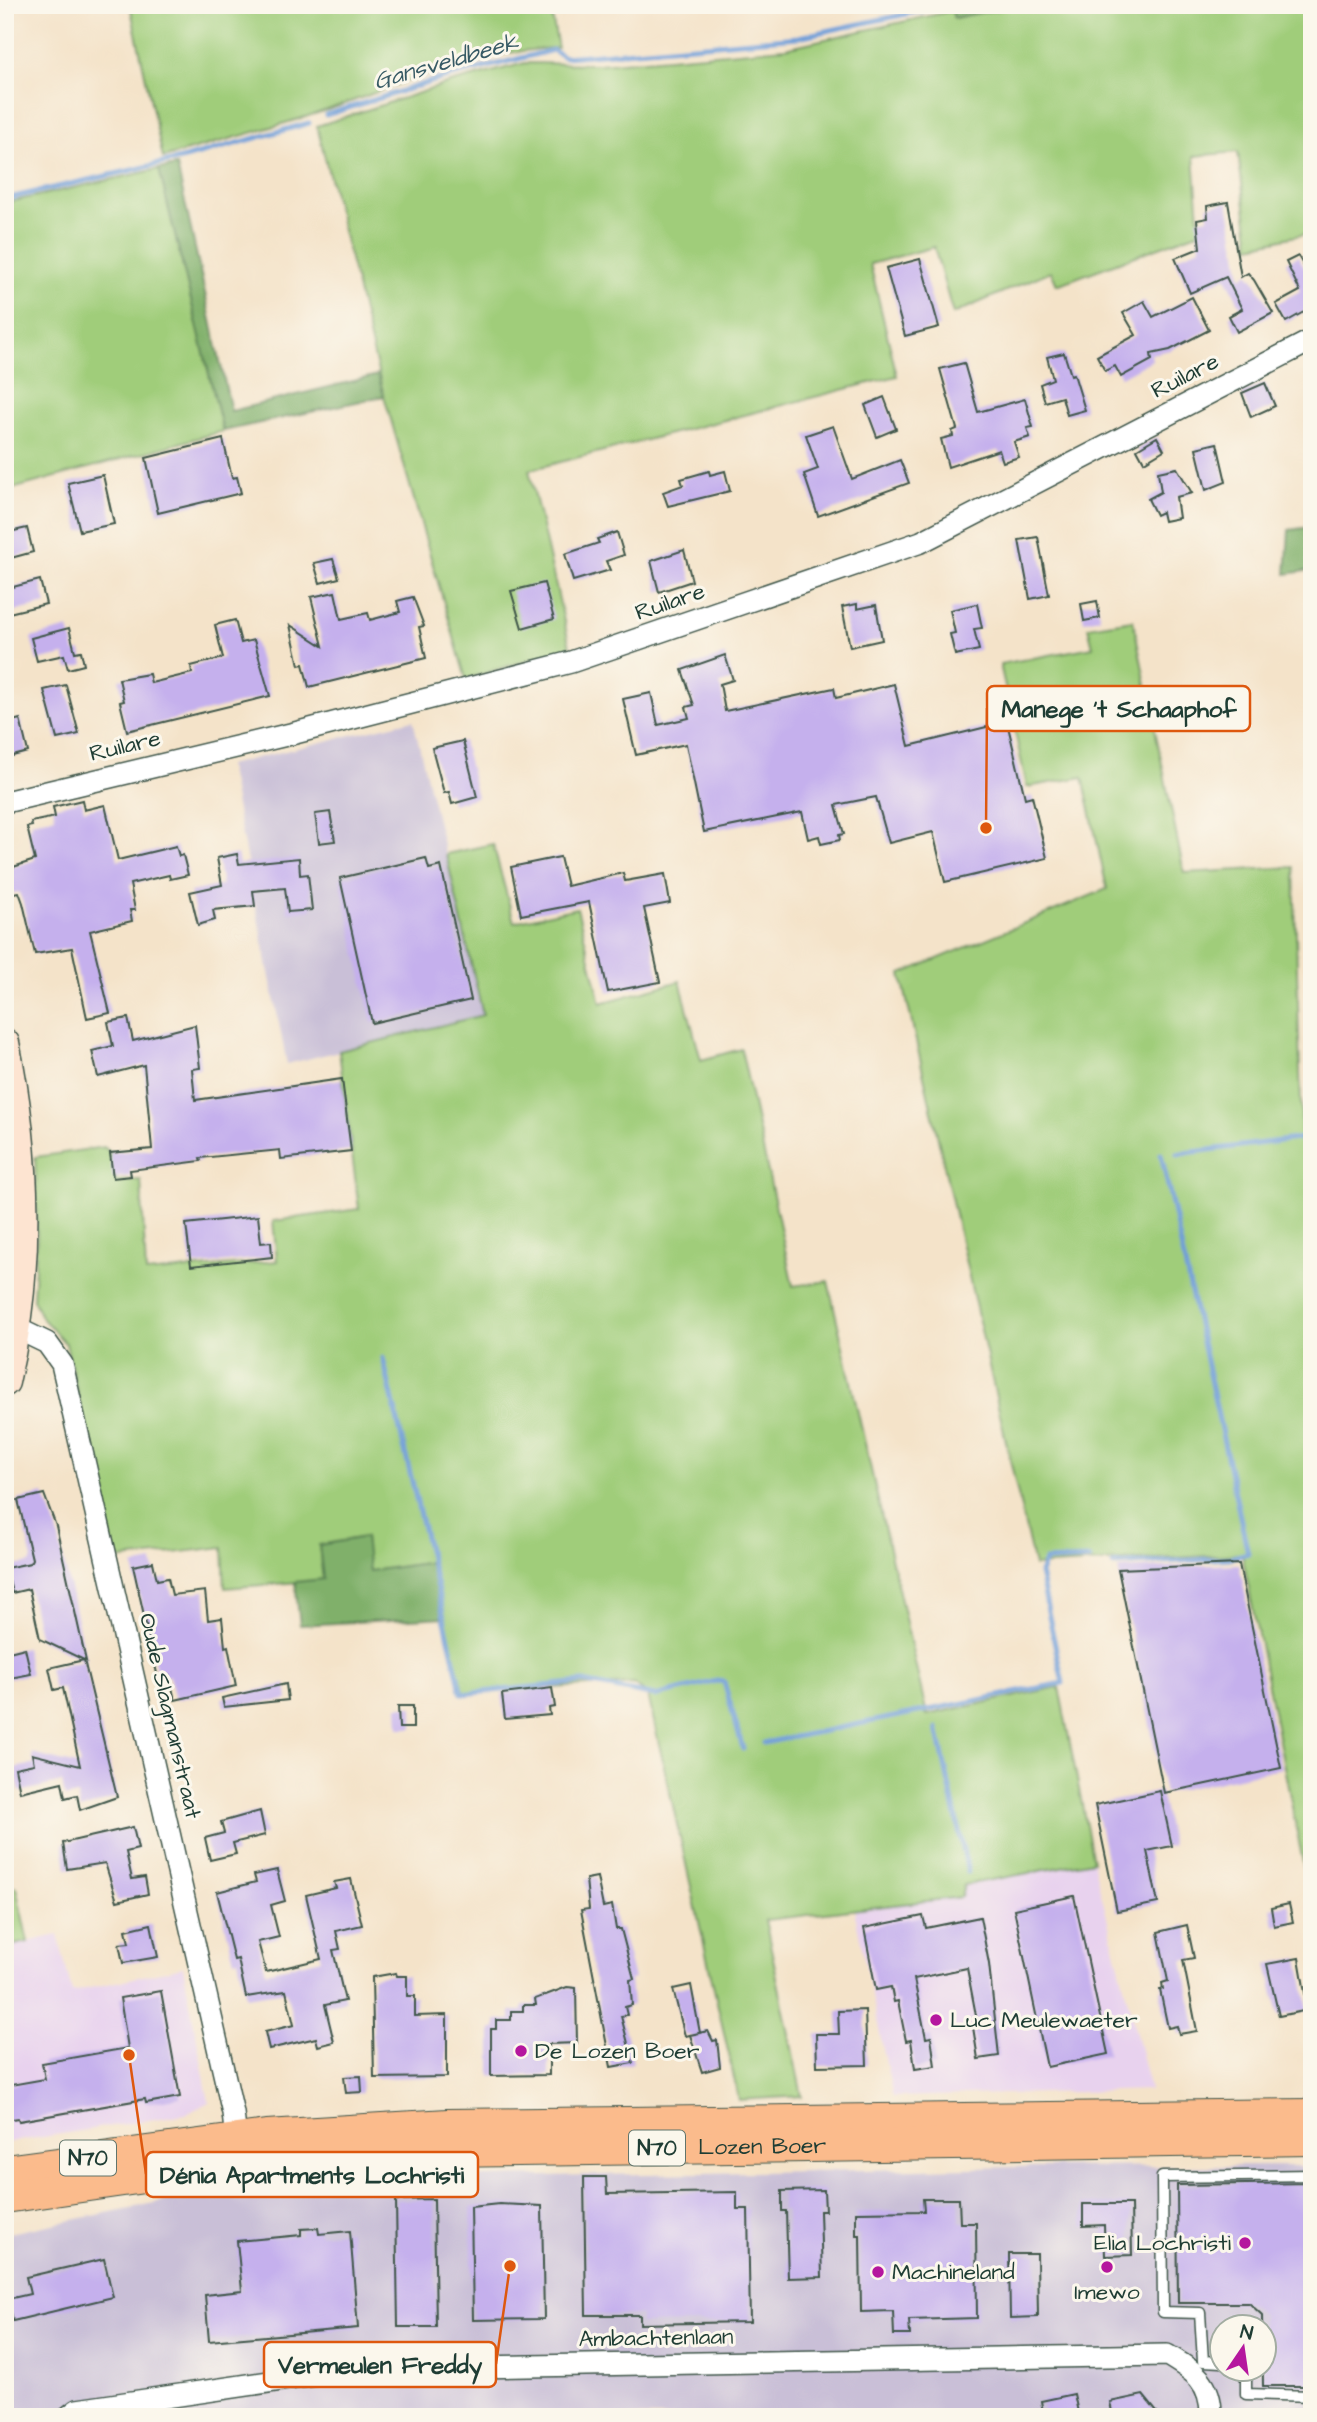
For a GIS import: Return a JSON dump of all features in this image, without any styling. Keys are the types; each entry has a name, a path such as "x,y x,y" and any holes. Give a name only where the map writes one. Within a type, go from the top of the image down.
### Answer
{"main road":[{"path":"5,1043 15,1105 22,1207 22,1277 16,1328 5,1382"},
{"name":"Lozen Boer","path":"236,2140 448,2125 1312,2115"},
{"name":"Lozen Boer","path":"5,2197 255,2161 433,2151 1312,2139"},
{"name":"N70","path":"5,2171 236,2140"}],"street":[{"name":"Ruilare","path":"5,802 295,733 571,662 921,542 1312,340"},
{"name":"Oude Slagmanstraat","path":"16,1328 34,1334 47,1343 62,1364 233,2113 236,2140"},
{"name":"Ambachtenlaan","path":"68,2417 77,2410 357,2369 1167,2355 1199,2366"},
{"path":"1199,2366 1212,2399 1211,2417"}],"lane":[{"path":"1208,2364 1199,2366 1200,2313 1163,2312 1162,2177 1312,2175"},
{"path":"1246,2384 1246,2394 1312,2396"}],"shaded area":[{"path":"413,720 484,1015 287,1064 228,765"},
{"path":"1093,1861 1150,2090 893,2097 854,1909 960,1897 964,1885"},
{"path":"58,1935 72,1992 183,1967 209,2102 186,2114 5,2143 5,1947"},
{"path":"1312,2166 1312,2417 5,2417 5,2234 198,2194 387,2179 1023,2167"}],"green space":[{"path":"130,5 550,5 558,48 499,55 441,70 307,117 163,158"},
{"path":"950,5 1004,5 1005,8 954,18"},
{"path":"1004,5 1312,5 1312,240 1310,233 1250,246 1238,152 1194,156 1200,232 1057,285 1051,271 953,314 934,247 870,264 897,376 529,470 570,647 466,679 384,396 317,126 447,84 525,63 599,64 785,48 952,11 954,18"},
{"path":"177,166 231,411 378,375 384,396 223,431 159,169"},
{"path":"159,169 223,431 5,491 5,203"},
{"path":"1312,527 1312,570 1286,574 1289,530"},
{"path":"1133,620 1184,873 1294,867 1302,1141 1312,1180 1312,1908 1242,1554 1034,1566 901,974 1107,889 1083,777 1027,787 1000,664 1093,647 1088,627"},
{"path":"493,844 514,922 577,908 601,1003 680,981 701,1060 741,1049 793,1286 828,1281 927,1715 1059,1687 1093,1861 964,1885 961,1897 765,1920 802,2096 739,2100 648,1695 634,1684 463,1692 432,1562 368,1572 365,1537 319,1545 323,1580 225,1588 223,1547 116,1560 66,1344 41,1317 33,1299 37,1235 35,1157 104,1147 114,1156 116,1181 141,1180 146,1273 277,1261 273,1221 359,1209 339,1051 483,1015 446,854"},
{"path":"365,1537 369,1571 432,1562 445,1617 300,1625 295,1582 323,1579 319,1545"},
{"path":"5,1883 16,1887 28,1942 5,1947"}],"building":[{"path":"1228,202 1241,277 1248,273 1273,313 1237,332 1229,316 1242,309 1226,277 1190,293 1175,258 1200,248 1197,220 1208,218 1207,206"},
{"path":"1298,256 1312,280 1312,314 1309,309 1286,322 1276,304 1300,291 1286,262"},
{"path":"920,259 939,327 905,336 886,268"},
{"path":"1192,297 1209,330 1170,350 1151,354 1152,360 1121,377 1115,366 1105,371 1097,356 1136,335 1123,313 1144,301 1153,317"},
{"path":"1064,353 1071,375 1074,374 1085,410 1067,415 1062,397 1045,402 1040,384 1053,379 1047,357"},
{"path":"964,363 978,412 1025,399 1033,427 1027,428 1030,437 1014,442 1019,457 1003,462 999,450 948,467 941,439 953,436 952,431 957,429 940,369"},
{"path":"1265,383 1275,406 1251,417 1242,393"},
{"path":"884,397 896,429 877,437 865,405"},
{"path":"833,426 852,479 900,460 909,483 818,516 804,474 818,469 806,435"},
{"path":"1157,437 1164,450 1144,462 1137,449"},
{"path":"223,439 232,478 237,477 241,493 158,513 146,458"},
{"path":"1217,443 1226,482 1206,490 1196,448"},
{"path":"1177,468 1192,493 1176,497 1179,518 1164,521 1162,512 1156,515 1148,499 1161,492 1158,472"},
{"path":"709,471 710,475 725,471 730,491 668,506 663,492 683,485 681,479"},
{"path":"103,475 114,524 80,531 68,483"},
{"path":"27,528 33,552 11,558 9,550 5,550 5,533"},
{"path":"617,532 624,555 606,561 610,570 573,581 565,554 599,543 597,539"},
{"path":"1038,537 1049,595 1030,599 1019,540"},
{"path":"684,550 692,581 659,592 651,561"},
{"path":"333,559 339,578 320,583 314,563"},
{"path":"40,580 46,604 5,614 5,589"},
{"path":"544,583 554,619 522,628 511,591"},
{"path":"335,592 341,619 368,613 370,620 400,612 397,601 413,597 424,626 419,627 426,658 309,687 303,664 299,665 290,625 323,646 311,597"},
{"path":"1097,601 1100,618 1084,621 1081,604"},
{"path":"857,604 857,609 876,605 882,640 850,647 842,607"},
{"path":"977,604 982,628 974,629 979,650 955,655 950,634 955,633 950,610"},
{"path":"235,620 241,643 254,640 270,696 127,731 120,702 124,701 119,679 149,674 151,683 192,673 191,666 223,658 215,625"},
{"path":"69,628 75,652 81,651 84,665 68,669 64,655 37,661 31,638"},
{"path":"725,655 733,680 720,684 725,711 834,688 836,698 894,684 909,746 1007,722 1025,798 1032,796 1047,858 945,882 933,832 889,843 876,797 836,805 844,834 839,835 840,840 821,844 819,836 808,839 802,812 704,832 686,744 636,755 623,699 651,693 658,725 689,718 686,707 694,705 682,670"},
{"path":"66,685 79,734 57,739 44,690"},
{"path":"20,719 28,752 5,758 5,723"},
{"path":"463,741 477,797 452,804 449,792 444,793 432,748"},
{"path":"82,800 84,810 105,805 118,860 176,846 179,856 183,855 188,875 170,879 169,875 130,884 135,910 130,910 132,921 90,931 110,1013 87,1018 72,948 35,954 23,903 19,892 13,893 7,869 35,860 27,827 32,826 31,822 55,817 53,807"},
{"path":"330,812 335,841 319,843 315,814"},
{"path":"237,854 239,864 299,858 300,875 308,874 312,910 288,912 285,888 253,891 255,906 213,910 215,920 198,925 190,892 222,885 217,858"},
{"path":"560,857 567,886 623,873 625,881 665,874 670,903 644,908 660,982 608,992 589,902 521,915 511,867"},
{"path":"426,858 429,869 441,866 471,1000 372,1023 340,878"},
{"path":"128,1018 133,1041 195,1025 200,1068 192,1069 195,1100 342,1079 351,1151 281,1159 280,1150 200,1158 201,1161 130,1170 131,1176 113,1178 110,1153 152,1149 144,1065 98,1077 92,1051 113,1046 108,1022"},
{"path":"258,1216 261,1243 271,1242 272,1257 191,1266 186,1224"},
{"path":"44,1494 56,1526 86,1661 40,1639 29,1589 12,1593 6,1568 30,1563 32,1559 18,1500"},
{"path":"153,1562 157,1580 168,1578 172,1595 205,1591 208,1620 222,1618 225,1647 228,1646 236,1686 175,1700 169,1675 158,1678 133,1566"},
{"path":"1239,1564 1281,1768 1164,1793 1118,1569"},
{"path":"25,1648 31,1674 5,1679 5,1653"},
{"path":"84,1660 117,1797 80,1810 77,1795 65,1798 62,1782 20,1792 15,1768 34,1764 32,1754 80,1766 63,1688 54,1690 49,1668"},
{"path":"286,1684 288,1700 224,1707 222,1698"},
{"path":"552,1688 555,1707 549,1708 550,1715 505,1719 502,1694"},
{"path":"398,1706 413,1706 413,1728 399,1728"},
{"path":"1160,1791 1172,1846 1147,1851 1158,1903 1117,1911 1095,1805"},
{"path":"260,1811 265,1835 233,1843 236,1854 210,1860 205,1838 224,1833 221,1822"},
{"path":"133,1827 138,1849 126,1852 132,1879 145,1877 148,1894 117,1901 105,1863 67,1869 63,1843"},
{"path":"277,1870 285,1901 271,1905 279,1937 258,1942 266,1972 321,1959 306,1895 336,1888 334,1882 351,1879 362,1925 336,1931 340,1949 333,1950 345,2001 325,2005 334,2042 318,2046 316,2038 269,2049 265,2032 294,2025 286,1991 246,1997 238,1959 234,1960 217,1892 256,1882 254,1875"},
{"path":"597,1877 603,1907 612,1905 616,1929 621,1929 634,1979 630,1980 632,2005 625,2007 627,2015 621,2016 633,2063 611,2067 581,1910 589,1909 586,1879"},
{"path":"1074,1896 1108,2054 1047,2067 1014,1909"},
{"path":"1289,1904 1293,1922 1274,1926 1271,1908"},
{"path":"923,1916 926,1928 980,1917 989,1964 999,2056 978,2059 973,2027 978,2026 967,1968 914,1979 926,2038 931,2037 935,2066 915,2069 911,2040 906,2041 898,2001 894,2002 891,1987 876,1990 864,1928"},
{"path":"151,1924 158,1957 123,1963 119,1944 129,1943 126,1930"},
{"path":"1187,1925 1194,1958 1183,1960 1197,2031 1179,2034 1177,2026 1168,2028 1160,1990 1163,1989 1162,1983 1168,1981 1158,1932"},
{"path":"1299,1958 1308,2010 1279,2016 1267,1964"},
{"path":"396,1973 397,1976 407,1976 407,1996 415,1996 415,2016 447,2015 447,2077 374,2078 372,1977"},
{"path":"691,1985 700,2033 708,2031 713,2041 717,2040 720,2067 702,2072 690,2035 685,2036 673,1989"},
{"path":"567,1987 576,1988 577,2043 549,2044 549,2075 491,2076 491,2029 496,2029 496,2020 511,2020 511,2011 523,2011 523,2005 536,2005 535,1999"},
{"path":"161,1991 180,2097 146,2103 145,2099 19,2121 18,2118 5,2120 5,2086 45,2079 42,2063 128,2048 120,1998"},
{"path":"865,2010 867,2065 817,2066 816,2034 839,2034 838,2011"},
{"path":"361,2076 362,2092 346,2093 344,2077"},
{"path":"584,2177 606,2177 607,2194 737,2192 737,2209 748,2209 750,2322 640,2324 640,2315 586,2315"},
{"name":"Elia Lochristi","path":"1312,2183 1312,2386 1263,2386 1278,2384 1278,2314 1261,2314 1249,2303 1178,2303 1177,2185"},
{"path":"824,2190 825,2211 820,2211 822,2277 788,2278 786,2211 782,2211 782,2191"},
{"path":"434,2199 436,2327 398,2327 396,2200"},
{"path":"923,2199 959,2199 960,2223 976,2223 977,2318 909,2320 910,2335 894,2335 893,2311 861,2312 860,2235 856,2235 856,2212 924,2211"},
{"path":"499,2204 542,2206 544,2319 473,2320 471,2207"},
{"path":"1083,2204 1131,2204 1132,2255 1105,2256 1104,2225 1083,2226"},
{"path":"318,2228 319,2234 350,2231 358,2328 209,2341 205,2295 242,2291 237,2241 301,2235 301,2229"},
{"path":"1009,2254 1037,2254 1038,2317 1010,2318"},
{"path":"104,2259 113,2297 13,2321 8,2299 30,2294 26,2277"},
{"path":"1074,2394 1079,2417 1044,2417 1041,2401"},
{"path":"1143,2395 1161,2417 1113,2417 1110,2402"}],"waterway":[{"name":"Gansveldbeek","path":"326,115 440,79 553,50 564,57 798,37 949,5"},
{"name":"Gansveldbeek","path":"5,199 185,158 309,123"},
{"path":"1177,1154 1312,1137"},
{"path":"1113,1565 1229,1558 1248,1553 1161,1154"},
{"path":"383,1358 462,1694 583,1682 655,1696 717,1681 724,1682 743,1749"},
{"path":"764,1743 1063,1683 1040,1573 1045,1561 1090,1559"},
{"path":"937,1728 968,1872"}],"place":[{"name":"Manege 't Schaaphof","path":"986,828"},
{"name":"Luc Meulewaeter","path":"936,2020"},
{"name":"De Lozen Boer","path":"521,2051"},
{"name":"Dénia Apartments Lochristi","path":"129,2055"},
{"name":"Elia Lochristi","path":"1245,2243"},
{"name":"Vermeulen Freddy","path":"510,2266"},
{"name":"Imewo","path":"1107,2267"},
{"name":"Machineland","path":"878,2272"}]}
